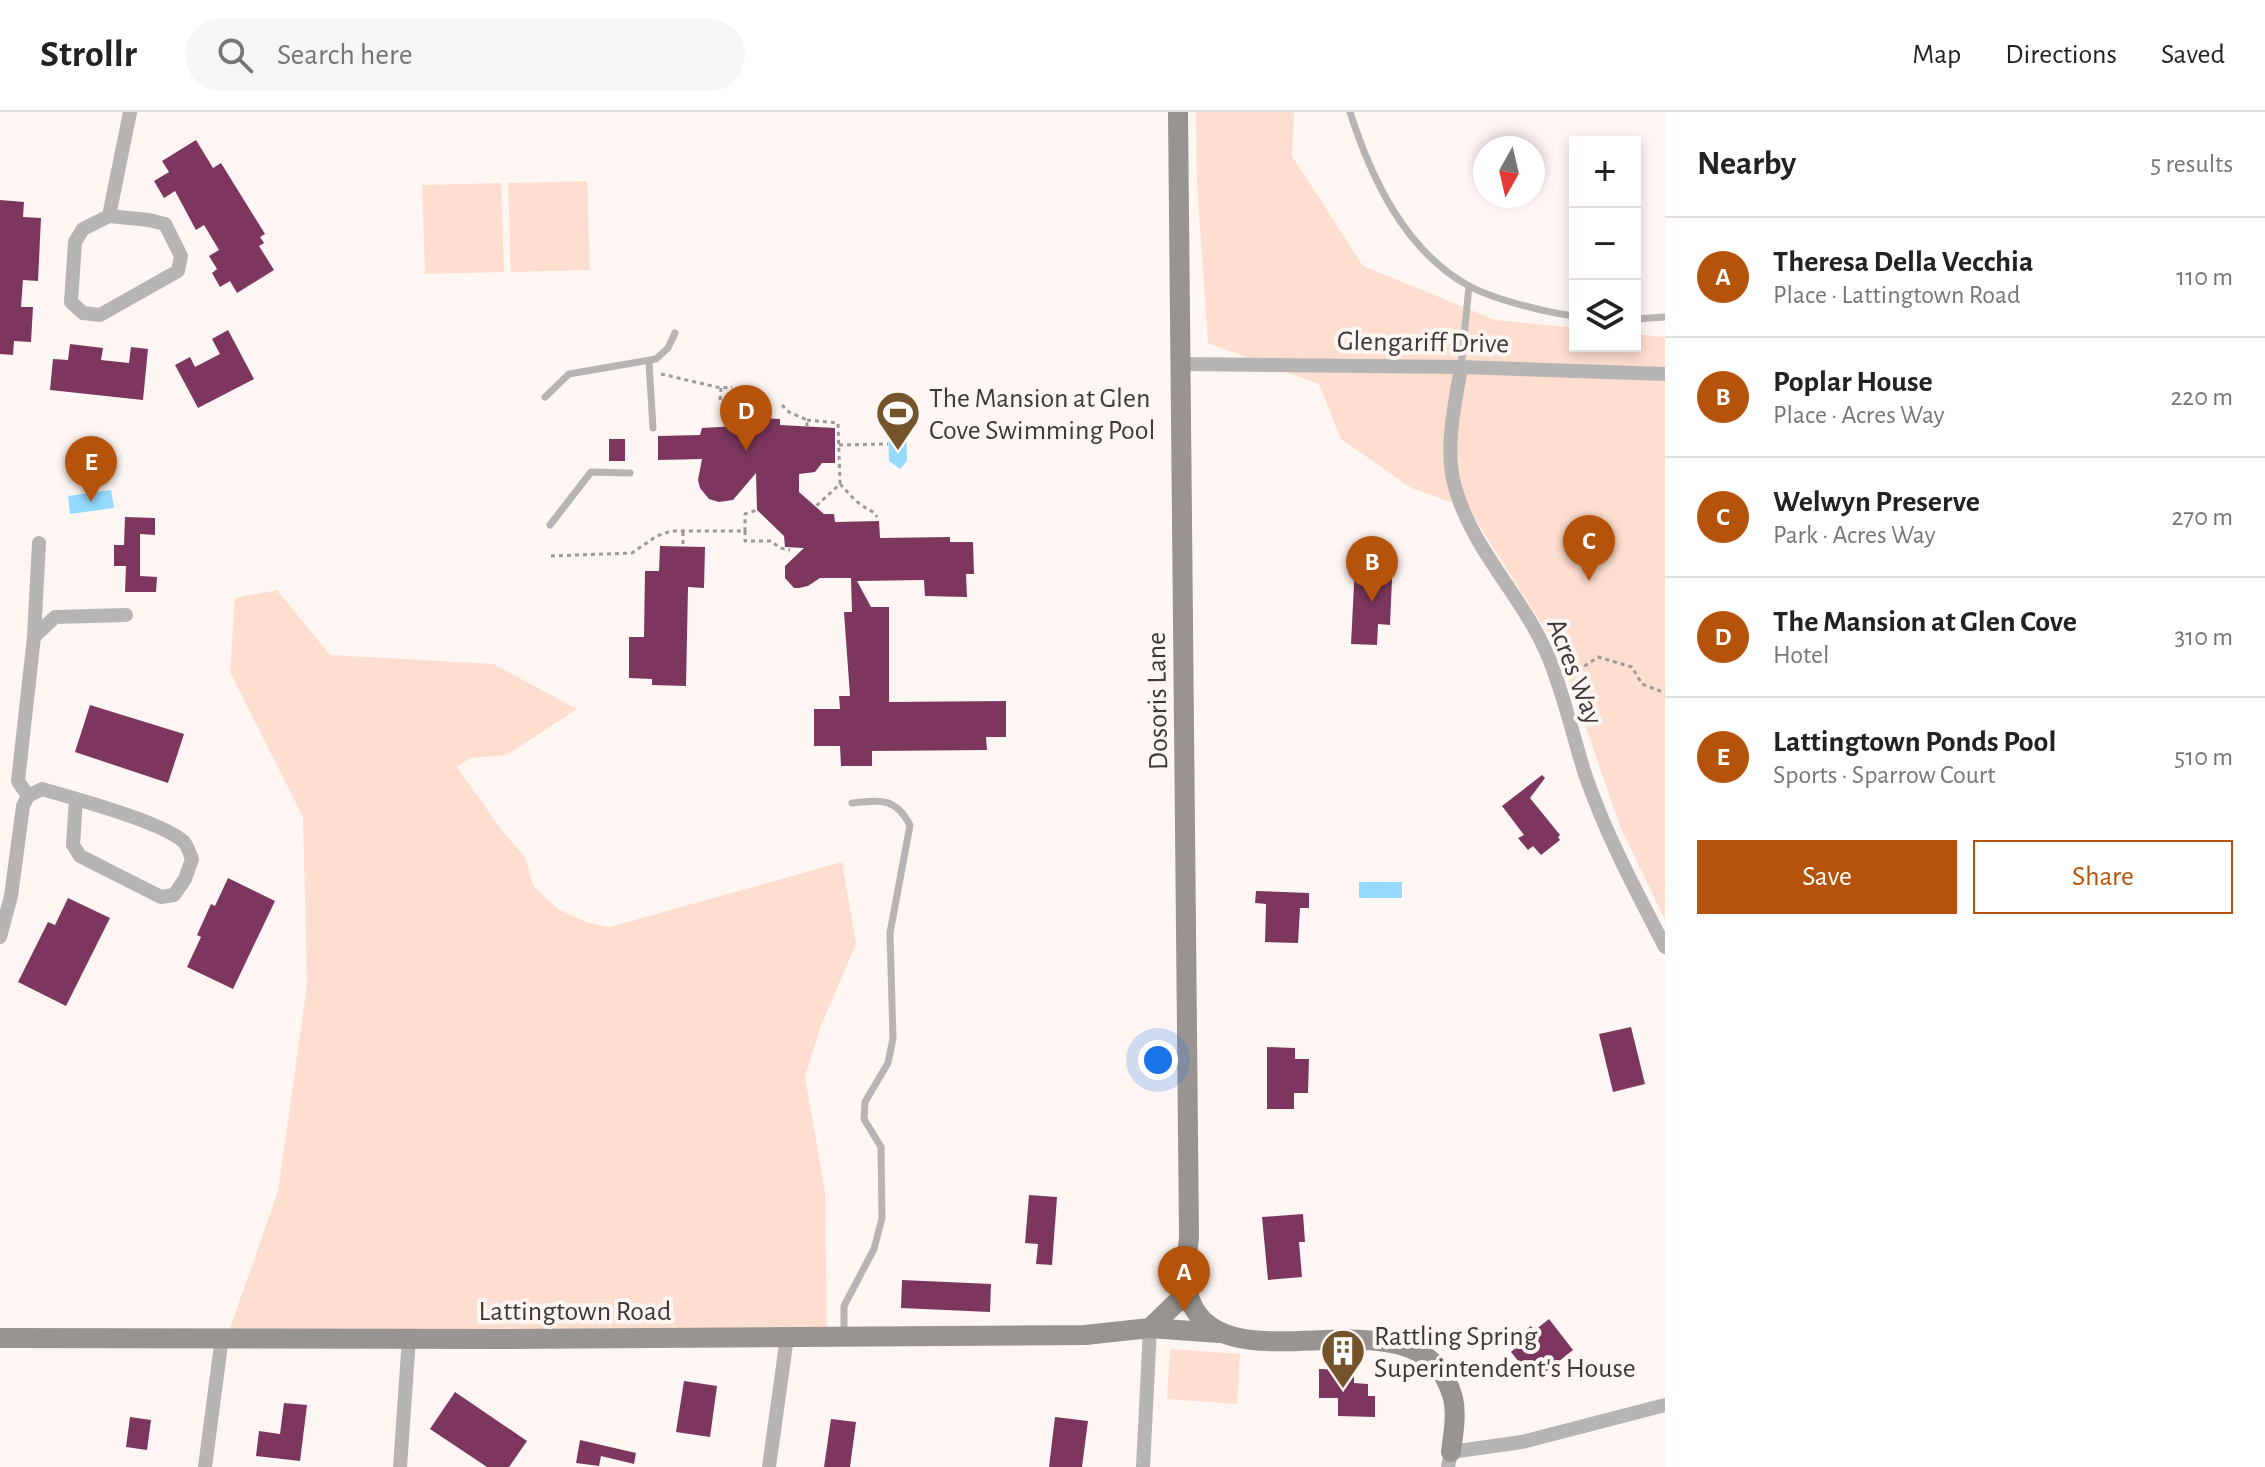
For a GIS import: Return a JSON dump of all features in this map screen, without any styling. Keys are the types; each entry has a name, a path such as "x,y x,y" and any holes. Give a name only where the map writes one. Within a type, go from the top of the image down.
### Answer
{"street":[{"path":"109,216 130,112"},
{"name":"Dosoris Lane","path":"1178,112 1189,1220 1186,1289"},
{"path":"109,216 165,224 181,256 178,271 100,315 83,313 71,302 75,242 83,229 109,216"},
{"name":"Glengariff Drive","path":"1181,364 1461,367 1665,374"},
{"name":"Acres Way","path":"1461,367 1450,460 1464,514 1482,548 1531,622 1548,656 1604,823 1665,947"},
{"path":"28,796 18,781 34,637 39,543"},
{"path":"34,637 55,617 126,615"},
{"path":"0,937 11,896 23,806 28,796 42,789 76,799 166,831 186,844 192,859 185,879 174,895 161,897 80,856 73,845 76,799"},
{"path":"1143,1467 1150,1328 1186,1289"},
{"path":"1186,1289 1198,1314 1219,1333"},
{"name":"Lattingtown Road","path":"0,1338 1085,1335 1150,1328 1306,1342 1370,1340 1404,1344 1422,1352 1443,1372 1453,1399 1455,1419 1449,1460"},
{"path":"205,1467 222,1337"},
{"path":"769,1467 787,1337"},
{"path":"400,1467 409,1338"},
{"path":"1449,1460 1665,1405"}],"lane":[{"path":"1350,112 1372,172 1413,237 1430,256 1469,286 1532,308 1569,315"},
{"path":"1461,367 1469,286"},
{"path":"1641,319 1665,317"},
{"path":"545,397 569,374 649,367 668,348 675,333"},
{"path":"649,367 653,428"},
{"path":"550,525 591,472 630,473"},
{"path":"844,1335 844,1306 874,1249 882,1218 881,1147 864,1119 864,1110 865,1102 888,1063 893,1038 890,933 910,825 904,813 893,804 876,801 852,803"}],"path":[{"path":"649,367 721,388 732,387"},
{"path":"721,388 720,401 732,417 745,425 755,424"},
{"path":"782,405 807,423 838,423 840,484 860,504 874,511 877,517"},
{"path":"839,445 888,444"},
{"path":"816,506 840,484"},
{"path":"757,510 745,514 745,541 771,541 780,548 790,550"},
{"path":"551,556 632,553 665,532 745,531"},
{"path":"683,532 683,546"},
{"path":"1557,684 1598,657 1632,667 1642,684 1665,693"}],"shaded area":[{"path":"1196,112 1294,112 1292,156 1363,266 1495,320 1569,327 1569,352 1641,352 1641,335 1665,337 1665,920 1620,826 1560,653 1468,508 1411,488 1341,439 1319,384 1208,343 1197,184"},
{"path":"587,181 590,270 511,272 508,183"},
{"path":"501,183 504,272 425,274 422,185"},
{"path":"277,590 330,655 493,664 577,709 507,755 470,758 457,767 503,832 525,857 533,885 560,910 588,923 610,927 842,862 856,944 820,1028 805,1077 825,1192 827,1331 227,1337 278,1191 307,985 303,817 230,672 235,598"},
{"path":"1170,1349 1240,1354 1237,1404 1167,1399"}],"water":[{"name":"The Mansion at Glen Cove Swimming Pool","path":"897,421 906,428 907,461 900,469 889,461 888,428"},
{"path":"111,490 114,508 70,514 68,496"},
{"path":"1359,882 1402,882 1402,898 1359,898"}],"building":[{"path":"196,140 213,168 221,163 265,234 260,237 264,243 259,246 274,270 237,293 230,281 220,287 212,273 217,269 209,256 219,250 204,225 196,230 175,191 164,198 154,181 169,172 162,161"},
{"path":"0,200 24,202 23,217 41,218 38,281 23,280 21,307 33,307 31,342 14,341 13,355 0,354"},
{"path":"228,330 254,379 198,408 175,365 190,357 195,367 220,354 212,339"},
{"path":"70,344 103,348 101,360 129,363 131,347 148,349 143,400 50,390 53,359 68,360"},
{"path":"755,418 780,419 780,425 835,428 835,463 822,463 815,472 799,474 799,492 824,514 834,514 835,522 879,521 880,538 950,537 950,542 973,542 974,574 966,574 967,597 925,596 924,580 857,581 871,607 889,607 889,702 1006,701 1006,737 986,737 987,750 872,751 872,766 841,766 840,746 814,746 814,709 840,709 839,696 850,696 844,612 852,612 851,578 820,578 808,586 794,588 785,578 785,566 804,548 785,547 784,536 757,510 756,473 733,500 719,502 709,499 700,488 698,480 702,459 658,460 658,436 700,435 702,428 756,425"},
{"path":"609,439 625,439 625,461 609,461"},
{"path":"125,517 155,518 155,535 140,534 140,576 157,577 156,592 125,592 126,566 114,566 114,545 124,545"},
{"path":"660,546 705,547 704,588 688,587 686,686 652,685 652,679 629,678 629,637 644,637 645,571 659,571"},
{"path":"1355,565 1375,566 1375,578 1392,579 1390,625 1378,624 1377,645 1351,644"},
{"path":"90,705 184,734 168,783 75,752"},
{"path":"1542,775 1545,778 1530,798 1560,835 1560,840 1541,855 1533,846 1528,850 1518,838 1524,835 1502,806"},
{"path":"228,878 275,901 233,989 187,967 201,937 197,935 211,904 215,906"},
{"path":"1256,891 1309,893 1309,908 1300,908 1298,943 1265,942 1266,904 1255,903"},
{"path":"68,898 110,918 66,1006 18,982 48,922 55,925"},
{"path":"1631,1027 1645,1084 1613,1092 1599,1034"},
{"path":"1267,1047 1295,1048 1295,1059 1309,1059 1308,1093 1294,1093 1294,1109 1267,1109"},
{"path":"1029,1195 1057,1197 1052,1265 1036,1264 1038,1244 1025,1243"},
{"path":"1303,1214 1305,1242 1299,1242 1302,1277 1268,1280 1262,1217"},
{"path":"902,1280 991,1284 990,1312 901,1308"},
{"path":"1549,1319 1573,1350 1534,1381 1511,1352 1524,1341 1519,1335 1531,1326 1534,1331"},
{"name":"Rattling Spring Superintendent's House","path":"1319,1369 1354,1370 1354,1383 1368,1384 1368,1396 1375,1396 1375,1417 1338,1416 1338,1398 1319,1398"},
{"path":"684,1381 717,1386 710,1437 676,1432"},
{"path":"455,1392 527,1441 509,1467 487,1467 430,1429"},
{"path":"284,1403 307,1405 300,1461 256,1456 259,1431 280,1434"},
{"path":"130,1417 151,1420 147,1450 126,1447"},
{"path":"1055,1417 1088,1421 1082,1467 1049,1467"},
{"path":"831,1419 856,1422 850,1467 824,1467"},
{"path":"580,1440 636,1453 634,1464 601,1456 599,1466 576,1463"}],"place":[{"name":"The Mansion at Glen Cove","path":"746,451"},
{"name":"The Mansion at Glen Cove Swimming Pool","path":"898,452"},
{"name":"Lattingtown Ponds Pool","path":"91,502"},
{"name":"Welwyn Preserve","path":"1589,581"},
{"name":"Poplar House","path":"1372,602"},
{"name":"Theresa Della Vecchia","path":"1184,1312"},
{"name":"Rattling Spring Superintendent's House","path":"1343,1390"}]}
